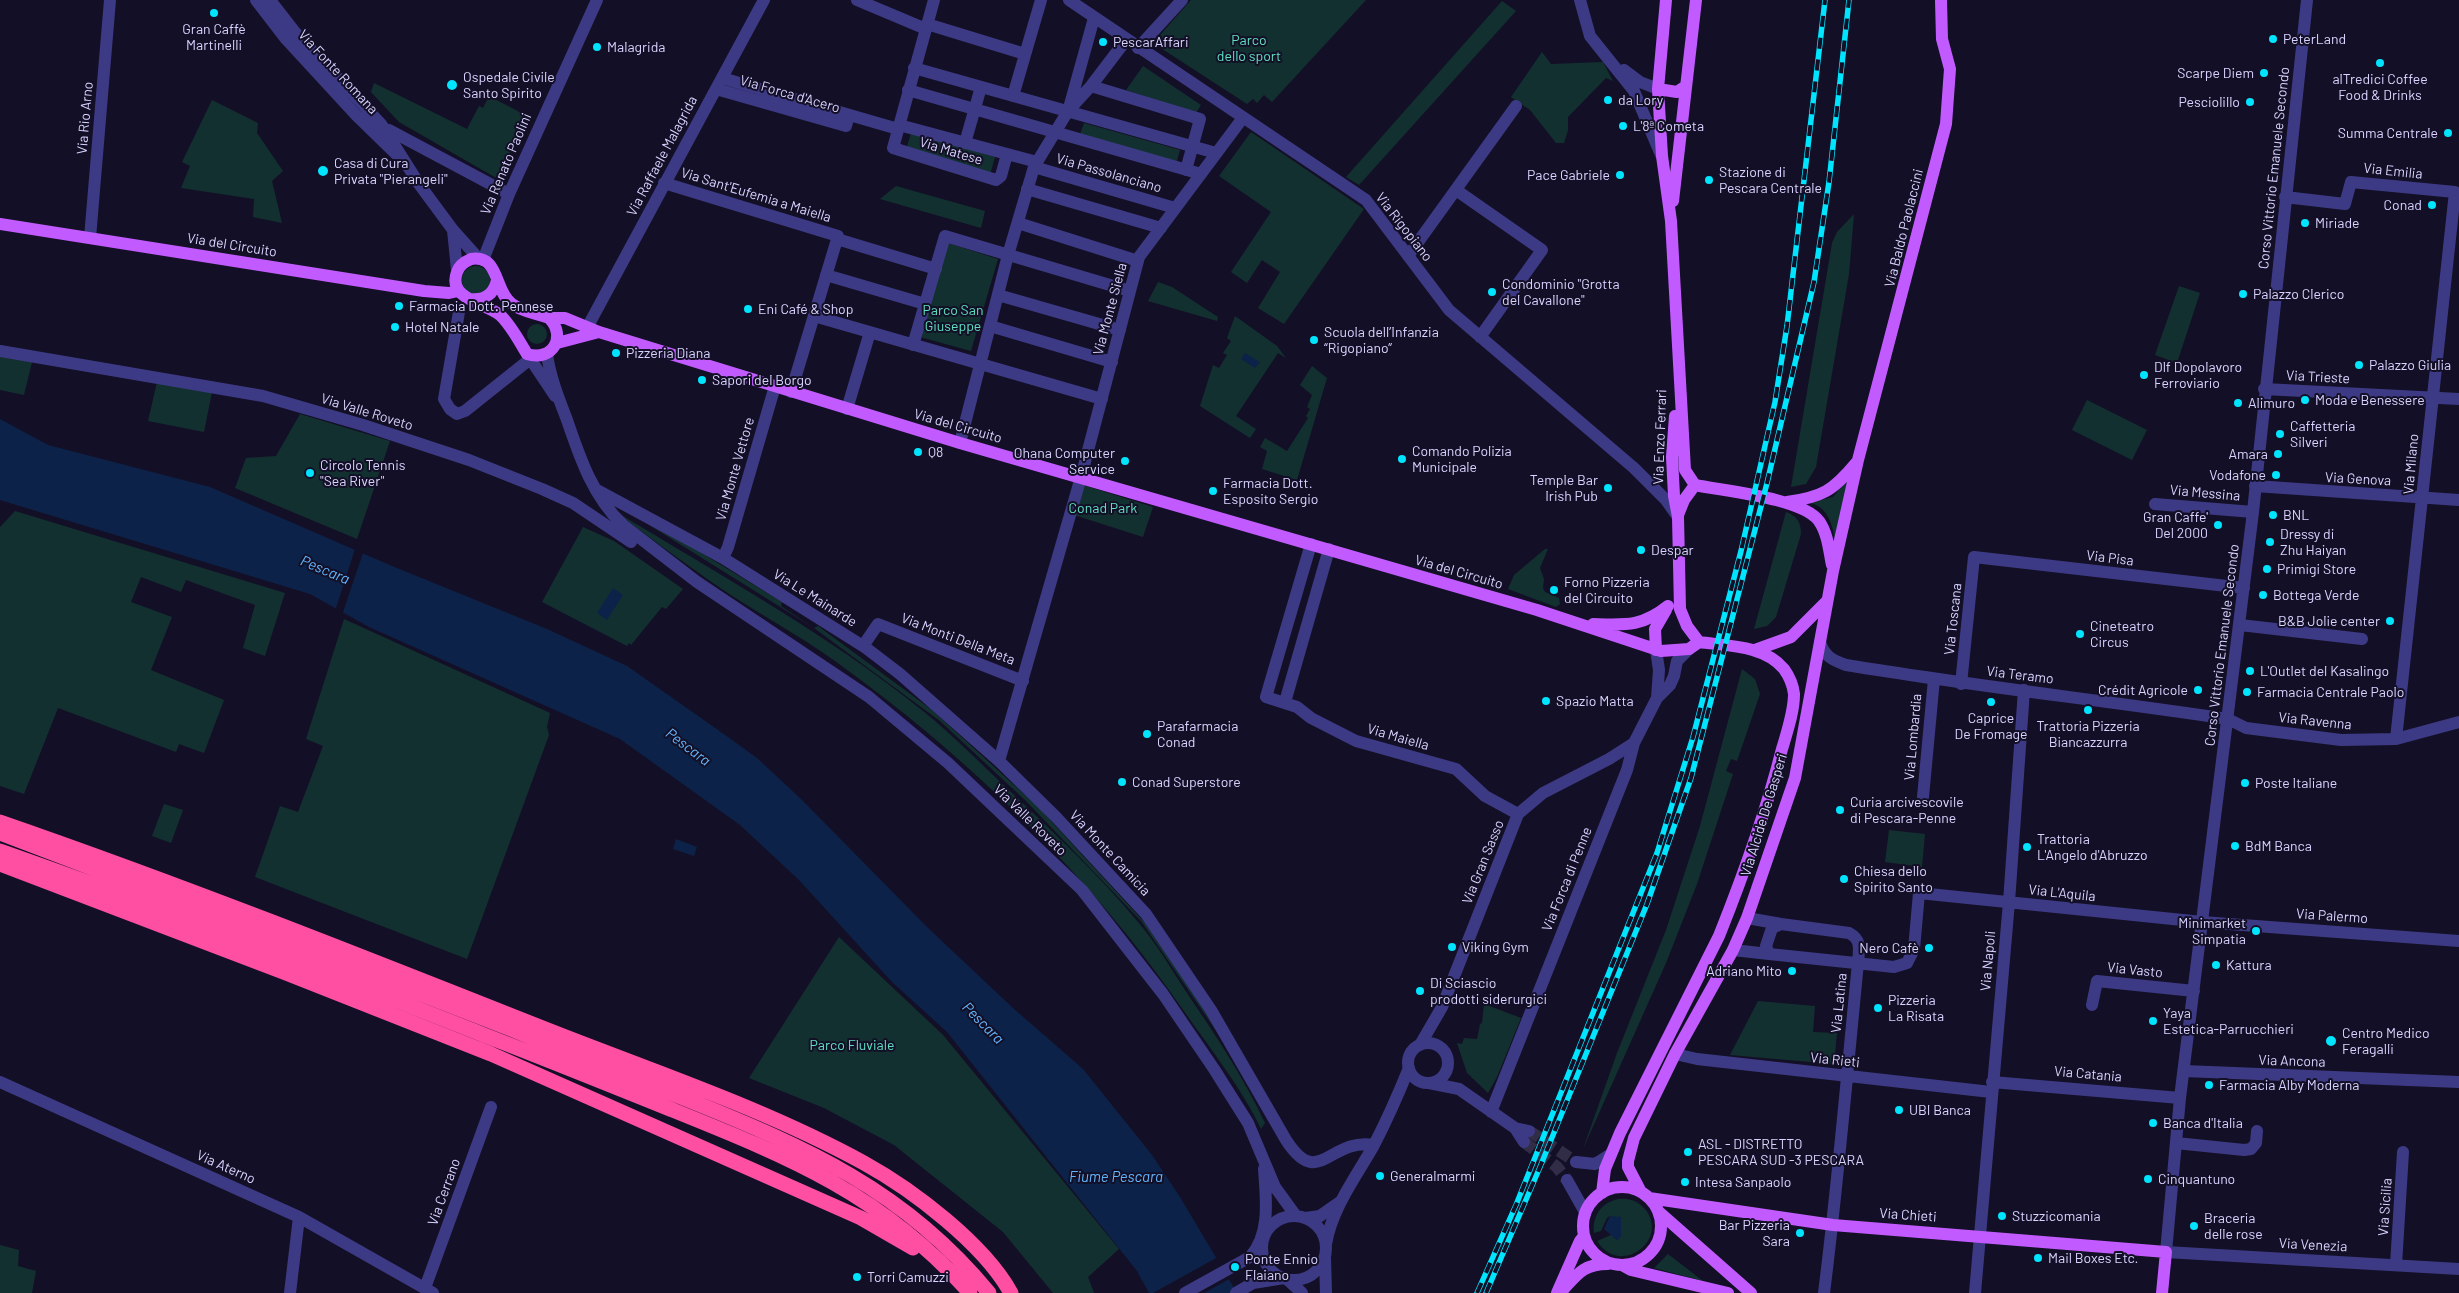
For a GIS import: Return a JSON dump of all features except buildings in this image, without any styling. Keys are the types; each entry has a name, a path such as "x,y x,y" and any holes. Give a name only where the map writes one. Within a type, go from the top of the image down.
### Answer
{"highway":[{"path":"0,822 147,874 438,987 730,1101 829,1145 866,1164 930,1208 989,1263 1012,1293"},
{"path":"0,833 436,1008 749,1140 804,1166 861,1198 891,1220 937,1259 970,1293"},
{"path":"0,851 436,1008 749,1124 820,1156 874,1188 948,1249 989,1293"},
{"path":"0,864 428,1029 654,1126 869,1222 924,1256 966,1293"}],"main road":[{"name":"Via Enzo Ferrari","path":"1666,0 1658,66 1662,156 1672,221 1685,470 1695,485 1684,500 1678,516"},
{"name":"Via Enzo Ferrari","path":"1672,221 1696,0"},
{"name":"Via Baldo Paolaccini","path":"1833,571 1858,460 1946,124 1950,70 1942,39 1941,0"},
{"path":"1658,89 1677,92 1686,86"},
{"path":"1660,114 1665,106 1673,104 1680,108 1682,116"},
{"name":"Via del Circuito","path":"0,224 424,291 449,293 458,290"},
{"path":"470,299 476,300 488,296 493,292 497,280 492,266 481,260 467,261 458,270 455,277 458,290 470,299 500,316 528,357 548,354 557,343 593,329"},
{"name":"Via del Circuito","path":"497,280 505,297 511,304 549,318 564,318 791,392 960,443 1581,623 1656,650 1668,652 1694,645"},
{"path":"549,318 558,332 557,343"},
{"name":"Via Enzo Ferrari","path":"1674,607 1678,573 1678,516 1674,496 1672,458 1679,359"},
{"name":"Via Baldo Paolaccini","path":"1784,502 1819,496 1828,492 1844,478 1858,460"},
{"name":"Via Alcide De Gasperi","path":"1645,1195 1628,1167 1634,1138 1675,1054 1733,950 1747,918 1795,778 1833,571 1825,535 1818,521 1802,509 1784,502 1695,485"},
{"path":"1656,650 1656,629 1674,607 1686,626 1694,645 1755,650 1791,637 1828,601"},
{"name":"Via del Circuito","path":"1581,623 1638,624 1674,607"},
{"name":"Via Alcide De Gasperi","path":"1602,1192 1605,1169 1611,1154 1719,936 1775,776 1794,693 1788,675 1777,662 1755,650"},
{"path":"1728,1293 1631,1270 1594,1253 1584,1236 1583,1224 1585,1212 1589,1205 1602,1192 1621,1187 1645,1195 1659,1212 1752,1293"},
{"name":"Via Chieti","path":"1645,1195 1833,1225 2166,1252"},
{"path":"1559,1293 1584,1268 1593,1264 1640,1261 1654,1248 1661,1231 1659,1212"},
{"path":"1559,1293 1580,1241 1584,1236"},
{"name":"Corso Vittorio Emanuele Secondo","path":"2162,1293 2166,1252"}],"street":[{"name":"Via Rio Arno","path":"90,238 110,0"},
{"name":"Via Fonte Romana","path":"256,0 286,39 374,133 403,160"},
{"name":"Via Fonte Romana","path":"270,0 294,31 381,124 400,138 508,194"},
{"name":"Via Renato Paolini","path":"481,260 508,194 597,0"},
{"name":"Via Raffaele Malagrida","path":"593,329 664,183 764,0"},
{"path":"857,0 926,27 1025,54"},
{"name":"Via Matese","path":"934,0 893,148 996,180 1000,176 1007,154"},
{"path":"1013,96 1041,0"},
{"name":"Via Rigopiano","path":"1069,0 1242,119 1366,200 1448,310 1634,468 1678,516"},
{"path":"1580,0 1590,36 1634,91 1662,156"},
{"name":"Corso Vittorio Emanuele Secondo","path":"2166,1252 2180,1098 2253,512 2264,389 2307,0"},
{"path":"1138,48 1175,3"},
{"name":"Via Passolanciano","path":"1068,111 1094,18"},
{"name":"Via Passolanciano","path":"960,443 1008,255 1036,165 1068,111 1091,86 1126,40"},
{"path":"1610,60 1640,82 1658,89"},
{"path":"914,68 1216,153"},
{"name":"Via Forca d'Acero","path":"719,84 898,127"},
{"path":"1091,86 1200,119 1186,170"},
{"name":"Via Matese","path":"965,143 981,87"},
{"path":"908,90 1054,132"},
{"path":"1408,256 1516,106"},
{"name":"Via Monte Siella","path":"1081,477 1138,261 1242,119"},
{"name":"Via Fonte Romana","path":"381,124 403,160 453,230 481,260"},
{"name":"Via Matese","path":"898,127 1007,154 1036,165"},
{"name":"Via Passolanciano","path":"1054,132 1201,174"},
{"name":"Via Passolanciano","path":"1036,165 1175,208"},
{"name":"Via Emilia","path":"2286,197 2345,204 2352,182 2455,192"},
{"name":"Via Sant'Eufemia a Maiella","path":"664,183 838,237"},
{"path":"1027,189 1161,228"},
{"path":"1456,190 1542,250 1480,337"},
{"name":"Via Milano","path":"2396,739 2423,498 2431,399 2455,192"},
{"path":"1018,223 1138,261"},
{"name":"Via Fonte Romana","path":"453,230 458,270"},
{"path":"913,344 946,236 1130,291"},
{"path":"791,392 838,237 936,269"},
{"path":"826,275 925,304"},
{"path":"998,295 1120,330"},
{"path":"459,312 444,399 450,409 457,414 465,411 528,357 548,389 560,402"},
{"path":"814,316 1102,399"},
{"path":"990,326 1112,362"},
{"path":"847,409 870,332"},
{"name":"Via Valle Roveto","path":"0,350 263,396 363,425 460,457 572,503 683,578 697,582"},
{"path":"548,354 552,377 583,467 598,495"},
{"name":"Via Monte Vettore","path":"722,558 728,547 774,386"},
{"name":"Via Trieste","path":"2264,389 2459,399"},
{"path":"999,762 1081,477"},
{"name":"Via Genova","path":"2255,486 2459,500"},
{"name":"Via Valle Roveto","path":"598,495 623,525 697,582 869,697 948,763 1082,890 1163,994 1214,1069 1248,1123 1275,1187 1301,1217"},
{"name":"Via Le Mainarde","path":"598,495 722,558 863,646 900,674 999,762"},
{"name":"Via Messina","path":"2155,504 2253,512"},
{"name":"Via Maiella","path":"1311,544 1266,697 1285,702 1356,741 1456,769 1486,796 1518,814"},
{"path":"1285,702 1329,550"},
{"name":"Via Pisa","path":"1974,557 2244,588"},
{"name":"Via Toscana","path":"1961,684 1974,557"},
{"name":"Via Monti Della Meta","path":"863,646 878,624 1022,681"},
{"path":"2240,626 2362,639"},
{"name":"Via Teramo","path":"1820,642 1822,650 1834,661 1961,684 2024,690 2228,719"},
{"name":"Via Forca di Penne","path":"1492,1112 1627,770 1634,743 1657,698 1670,685 1674,676 1676,661 1694,645"},
{"name":"Via Forca di Penne","path":"1656,650 1659,670 1657,698"},
{"name":"Via Lombardia","path":"1922,797 1934,679"},
{"name":"Via Napoli","path":"1975,1293 2009,902 2024,690"},
{"name":"Via Ravenna","path":"2228,719 2246,728 2341,740 2396,739 2459,722"},
{"name":"Via Gran Sasso","path":"1420,1044 1442,1007 1518,814 1543,794 1609,759 1634,743"},
{"path":"1609,759 1621,760 1627,770"},
{"name":"Via Monte Camicia","path":"999,762 1056,817 1146,914 1211,1010 1296,1154 1304,1162 1315,1162 1356,1144 1374,1145"},
{"name":"Via L'Aquila","path":"1858,963 1894,967 1907,963 1914,949 1920,893 2202,922"},
{"path":"1747,918 1781,924"},
{"name":"Via Palermo","path":"2202,922 2459,941"},
{"path":"1769,954 1766,946 1772,928 1781,924"},
{"name":"Via Latina","path":"1781,924 1848,933 1856,937 1860,942 1833,1225 1824,1293"},
{"path":"1733,950 1858,963"},
{"name":"Via Vasto","path":"2092,1005 2096,982 2194,991"},
{"path":"1236,1293 1253,1283 1307,1277 1318,1268 1325,1252 1330,1226 1342,1200 1392,1110 1409,1068 1409,1057 1420,1044 1434,1044 1440,1047 1444,1052 1459,1089"},
{"name":"Via Rieti","path":"1675,1054 1697,1059 1846,1076 1992,1087"},
{"path":"1429,1083 1442,1078 1448,1064"},
{"path":"1409,1068 1416,1080 1459,1089 1526,1136"},
{"name":"Via Ancona","path":"2184,1072 2459,1082"},
{"path":"1392,1110 1408,1086 1416,1080"},
{"name":"Via Aterno","path":"0,1082 299,1217 429,1290"},
{"name":"Via Catania","path":"1992,1087 2180,1098"},
{"name":"Via Cerrano","path":"429,1290 491,1107"},
{"path":"2176,1143 2244,1150 2251,1149 2256,1143 2257,1131"},
{"name":"Via Sicilia","path":"2396,1265 2403,1152"},
{"path":"1576,1162 1595,1164 1611,1154"},
{"name":"Via Valle Roveto","path":"1263,1157 1264,1234"},
{"path":"1567,1180 1585,1212"},
{"path":"1185,1293 1242,1262 1254,1253 1264,1234 1278,1220 1320,1216 1342,1200"},
{"path":"290,1293 299,1217"},
{"path":"1301,1217 1318,1227 1324,1236 1326,1293"},
{"path":"1264,1234 1262,1247 1264,1260 1272,1271 1302,1293"},
{"name":"Via Venezia","path":"2166,1252 2459,1269"}],"green space":[{"name":"Parco dello sport","path":"1191,0 1366,0 1272,102 1264,95 1257,103 1253,99 1247,104 1153,43"},
{"path":"1502,1 1516,11 1359,185 1346,177"},
{"path":"1542,52 1551,64 1603,62 1613,81 1606,78 1568,117 1568,130 1564,143 1556,143 1530,110 1511,97"},
{"path":"1143,66 1201,105 1196,113 1126,90"},
{"path":"374,83 467,129 479,106 483,108 489,96 527,116 498,179 399,122 371,92"},
{"path":"212,100 258,123 257,133 283,171 272,181 282,223 253,217 254,199 181,188 190,166 182,162"},
{"path":"1084,123 1180,150 1176,164 1079,137"},
{"path":"1251,132 1364,209 1284,324 1258,308 1280,272 1262,260 1247,283 1231,272 1271,212 1219,176"},
{"path":"911,133 995,157 990,175 906,150"},
{"path":"896,186 985,211 981,228 880,199"},
{"path":"1854,214 1849,274 1816,467 1806,484 1791,487 1832,243 1837,232"},
{"name":"Parco San Giuseppe","path":"948,243 998,259 971,351 920,337"},
{"path":"476,266 486,270 490,280 486,290 476,294 466,290 462,280 466,270"},
{"path":"1158,282 1172,287 1218,317 1217,321 1148,301"},
{"path":"2179,286 2200,293 2177,363 2155,355"},
{"path":"1235,316 1277,346 1286,358 1278,353 1236,416 1256,429 1250,438 1200,406 1213,365 1219,368 1227,355 1223,353 1231,341 1227,338"},
{"path":"533,324 541,324 547,330 547,338 541,344 533,344 527,338 527,330"},
{"path":"0,353 33,358 24,395 0,390"},
{"path":"1312,366 1327,378 1297,480 1262,469 1267,451 1260,447 1265,438 1287,451 1308,418 1306,416 1310,409 1307,407 1312,395 1300,385"},
{"path":"157,382 212,392 204,432 148,421"},
{"path":"2087,400 2147,430 2132,460 2072,430"},
{"name":"Circolo Tennis \"Sea River\"","path":"300,414 390,441 357,539 235,488 246,458 276,456"},
{"path":"1853,473 1835,541 1831,522 1825,512 1809,503 1833,497"},
{"name":"Conad Park","path":"1083,485 1153,507 1143,537 1074,515"},
{"path":"613,510 811,630 887,683 946,730 1028,808 1108,888 1151,938 1238,1072 1265,1123 1261,1129 1236,1085 1149,963 1069,868 1026,822 981,779 885,698 835,661 713,583"},
{"path":"15,511 285,593 265,656 243,648 255,605 186,580 181,592 141,577 131,602 172,617 151,670 224,700 204,753 179,744 176,752 58,708 24,794 0,786 0,527"},
{"path":"1786,512 1798,520 1801,534 1776,617 1767,626 1754,629"},
{"path":"638,518 698,551 782,602 781,606 814,628"},
{"path":"583,527 614,541 683,589 666,609 662,607 631,645 629,643 627,646 542,602"},
{"path":"1545,549 1548,549 1540,568 1544,579 1543,588 1545,592 1559,598 1560,604 1556,607 1508,589 1514,575"},
{"path":"344,619 550,713 547,727 549,735 467,959 255,877 280,806 298,812 323,746 306,739"},
{"path":"818,626 932,710 1039,808 1145,923 1201,1004 1221,1038 1141,921 1026,801 940,721 814,628"},
{"path":"1742,669 1755,679 1760,694 1737,761 1731,759 1726,771 1733,774 1697,884 1666,963 1583,1149 1617,1053 1666,930 1700,826"},
{"path":"164,804 183,810 171,843 152,836"},
{"path":"1889,830 1925,834 1922,867 1885,862"},
{"name":"Parco Fluviale","path":"839,937 943,1035 1119,1249 1088,1277 1094,1293 1053,1293 1003,1232 894,1145 824,1108 749,1078"},
{"path":"1758,1001 1815,1006 1813,1032 1837,1033 1834,1064 1730,1055"},
{"path":"1484,1004 1521,1018 1497,1077 1488,1093 1467,1073 1457,1043 1462,1044 1464,1038 1477,1039 1480,1024 1482,1023"},
{"path":"1618,1199 1635,1201 1643,1207 1651,1219 1652,1230 1648,1241 1640,1250 1630,1255 1619,1256 1607,1252 1597,1241 1611,1235 1617,1240 1610,1216 1607,1218 1601,1231 1594,1233 1596,1216 1599,1211 1602,1207"},
{"path":"0,1245 19,1250 18,1266 36,1271 32,1293 0,1293"},
{"path":"1668,1254 1703,1281 1654,1268"}],"water":[{"path":"1245,353 1260,362 1255,368 1241,359"},
{"name":"Fiume Pescara","path":"0,419 48,445 210,487 392,566 547,629 627,666 728,737 757,758 801,799 928,928 1013,1008 1083,1069 1152,1155 1180,1197 1237,1293 1149,1293 1137,1271 947,1032 892,982 799,880 740,825 620,739 369,627 310,594 0,500"},
{"path":"613,588 623,595 607,620 597,613"},
{"path":"676,839 697,847 694,856 673,849"},
{"path":"1610,1216 1621,1217 1621,1237 1617,1240 1604,1229"}],"pier":[{"path":"356,546 364,550 342,615 335,611"},
{"path":"1218,1257 1231,1278 1204,1293 1153,1293"}],"tunnel":[{"path":"1529,1131 1576,1162"},
{"path":"1524,1142 1557,1167 1567,1180"}],"railway":[{"path":"1477,1293 1516,1205 1657,853 1693,737 1741,551 1775,402 1787,326 1825,0"},
{"path":"1486,1293 1540,1167 1647,904 1691,778 1767,483 1814,282 1829,182 1849,0"}],"place":[{"name":"Gran Caffè Martinelli","path":"214,13"},
{"name":"PeterLand","path":"2273,39"},
{"name":"PescarAffari","path":"1103,42"},
{"name":"Malagrida","path":"597,47"},
{"name":"alTredici Coffee Food & Drinks","path":"2380,63"},
{"name":"Scarpe Diem","path":"2264,73"},
{"name":"Ospedale Civile Santo Spirito","path":"452,85"},
{"name":"da Lory","path":"1608,100"},
{"name":"Pesciolillo","path":"2250,102"},
{"name":"L'8ª Cometa","path":"1623,126"},
{"name":"Summa Centrale","path":"2448,133"},
{"name":"Casa di Cura Privata \"Pierangeli\"","path":"323,171"},
{"name":"Pace Gabriele","path":"1620,175"},
{"name":"Stazione di Pescara Centrale","path":"1709,180"},
{"name":"Conad","path":"2432,205"},
{"name":"Miriade","path":"2305,223"},
{"name":"Condominio \"Grotta del Cavallone\"","path":"1492,292"},
{"name":"Palazzo Clerico","path":"2243,294"},
{"name":"Farmacia Dott. Pennese","path":"399,306"},
{"name":"Eni Café & Shop","path":"748,309"},
{"name":"Hotel Natale","path":"395,327"},
{"name":"Scuola dell’Infanzia “Rigopiano”","path":"1314,340"},
{"name":"Pizzeria Diana","path":"616,353"},
{"name":"Palazzo Giulia","path":"2359,365"},
{"name":"Dlf Dopolavoro Ferroviario","path":"2144,375"},
{"name":"Sapori del Borgo","path":"702,380"},
{"name":"Moda e Benessere","path":"2305,400"},
{"name":"Alimuro","path":"2238,403"},
{"name":"Caffetteria Silveri","path":"2280,434"},
{"name":"Q8","path":"918,452"},
{"name":"Amara","path":"2278,454"},
{"name":"Comando Polizia Municipale","path":"1402,459"},
{"name":"Ohana Computer Service","path":"1125,461"},
{"name":"Circolo Tennis \"Sea River\"","path":"310,473"},
{"name":"Vodafone","path":"2276,475"},
{"name":"Temple Bar Irish Pub","path":"1608,488"},
{"name":"Farmacia Dott. Esposito Sergio","path":"1213,491"},
{"name":"BNL","path":"2273,515"},
{"name":"Gran Caffe' Del 2000","path":"2218,525"},
{"name":"Dressy di Zhu Haiyan","path":"2270,542"},
{"name":"Despar","path":"1641,550"},
{"name":"Primigi Store","path":"2267,569"},
{"name":"Forno Pizzeria del Circuito","path":"1554,590"},
{"name":"Bottega Verde","path":"2263,595"},
{"name":"B&B Jolie center","path":"2390,621"},
{"name":"Cineteatro Circus","path":"2080,634"},
{"name":"L'Outlet del Kasalingo","path":"2250,671"},
{"name":"Crédit Agricole","path":"2198,690"},
{"name":"Farmacia Centrale Paolo","path":"2247,692"},
{"name":"Spazio Matta","path":"1546,701"},
{"name":"Caprice De Fromage","path":"1991,702"},
{"name":"Trattoria Pizzeria Biancazzurra","path":"2088,710"},
{"name":"Parafarmacia Conad","path":"1147,734"},
{"name":"Conad Superstore","path":"1122,782"},
{"name":"Poste Italiane","path":"2245,783"},
{"name":"Curia arcivescovile di Pescara-Penne","path":"1840,810"},
{"name":"BdM Banca","path":"2235,846"},
{"name":"Trattoria L'Angelo d'Abruzzo","path":"2027,847"},
{"name":"Chiesa dello Spirito Santo","path":"1844,879"},
{"name":"Minimarket Simpatia","path":"2256,931"},
{"name":"Viking Gym","path":"1452,947"},
{"name":"Nero Cafè","path":"1929,948"},
{"name":"Kattura","path":"2216,965"},
{"name":"Adriano Mito","path":"1792,971"},
{"name":"Di Sciascio prodotti siderurgici","path":"1420,991"},
{"name":"Pizzeria La Risata","path":"1878,1008"},
{"name":"Yaya Estetica-Parrucchieri","path":"2153,1021"},
{"name":"Centro Medico Feragalli","path":"2331,1041"},
{"name":"Farmacia Alby Moderna","path":"2209,1085"},
{"name":"UBI Banca","path":"1899,1110"},
{"name":"Banca d'Italia","path":"2153,1123"},
{"name":"ASL - DISTRETTO PESCARA SUD -3 PESCARA","path":"1688,1152"},
{"name":"Generalmarmi","path":"1380,1176"},
{"name":"Cinquantuno","path":"2148,1179"},
{"name":"Intesa Sanpaolo","path":"1685,1182"},
{"name":"Stuzzicomania","path":"2002,1216"},
{"name":"Braceria delle rose","path":"2194,1226"},
{"name":"Bar Pizzeria Sara","path":"1800,1233"},
{"name":"Mail Boxes Etc.","path":"2038,1258"},
{"name":"Ponte Ennio Flaiano","path":"1235,1267"},
{"name":"Torri Camuzzi","path":"857,1277"}],"water label":[{"name":"Pescara","path":"325,570"},
{"name":"Pescara","path":"688,747"},
{"name":"Pescara","path":"983,1023"}]}
